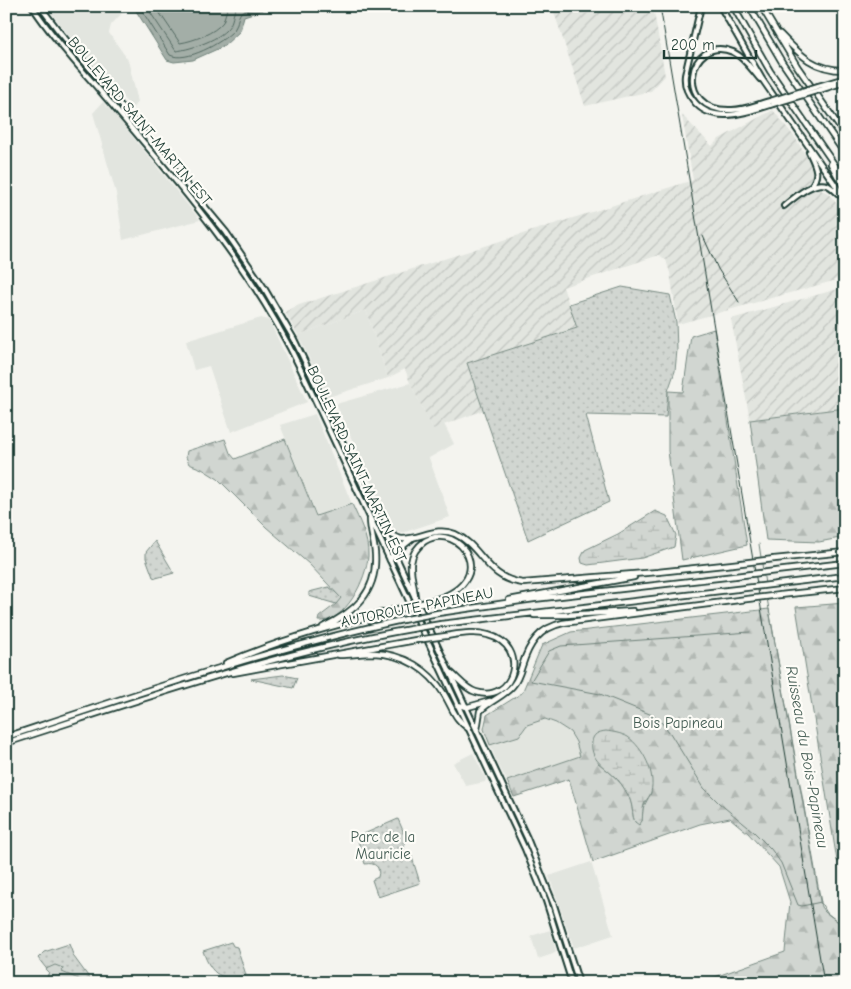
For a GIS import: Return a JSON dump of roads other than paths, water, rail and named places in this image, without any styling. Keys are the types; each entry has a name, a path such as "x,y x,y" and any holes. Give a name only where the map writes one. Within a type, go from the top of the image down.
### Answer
{"highway":[{"path":"733,6 770,70 845,180"},
{"path":"749,6 777,55 845,154"},
{"path":"761,6 797,66 845,135"},
{"path":"774,28 794,50 808,61 825,68 845,70"},
{"path":"828,156 845,190"},
{"path":"316,632 348,614 361,602 369,589 374,575 375,561 374,546 370,533 370,519"},
{"path":"384,532 400,538 414,538 438,531 456,534 496,572 507,579 519,583 658,572 845,550"},
{"path":"200,674 252,652 316,632 447,596 463,584 469,574 469,563 465,551 459,544 447,538 439,537 429,539 415,551 411,567 415,597"},
{"path":"390,560 394,553 414,538"},
{"name":"AUTOROUTE PAPINEAU","path":"6,737 200,674 298,645 407,619 528,600 845,563"},
{"path":"446,612 658,572"},
{"name":"AUTOROUTE PAPINEAU","path":"6,743 217,675 311,649 411,628 845,576"},
{"path":"477,730 480,711 507,692 514,684 529,646 548,628 564,623 845,588"},
{"path":"512,615 566,615 684,607"},
{"path":"217,675 416,640 474,633 493,636 502,641 509,647 514,662 513,674 506,684 488,694 477,693 470,689 449,671"},
{"path":"328,655 382,654 398,657 412,663 426,672 436,683 445,694 459,722 468,728"},
{"path":"457,705 466,707 497,698"}],"main road":[{"name":"BOULEVARD SAINT-MARTIN EST","path":"32,6 52,34 214,228 256,288 291,350 525,849 546,901 572,983"},
{"name":"BOULEVARD SAINT-MARTIN EST","path":"40,6 226,232 260,281 296,342 534,854 554,905 579,983"},
{"path":"702,6 685,75 686,85 691,98 704,110 721,115 738,114 845,78"},
{"path":"720,6 767,86 845,199"},
{"path":"767,86 740,57 733,52 724,50 713,51 703,56 696,63 692,75 692,84 697,96 713,107 736,110 771,103"},
{"path":"819,88 845,82"},
{"path":"784,206 809,188 816,180 817,171 806,144"},
{"path":"809,188 826,185 845,199"}],"water":[{"path":"133,6 275,6 244,16 240,31 224,46 193,60 174,62 167,60"}],"waterway":[{"path":"759,544 765,584"},
{"name":"Ruisseau du Bois-Papineau","path":"767,598 821,903 827,913 845,927"},
{"path":"750,632 561,646 549,651 531,681 600,694 657,717 670,733 704,788 771,849 781,863 798,905 802,906 821,902"}],"railway":[{"path":"660,6 824,983"},
{"path":"703,236 718,269 739,302"}],"park label":[{"name":"Bois Papineau","path":"678,723"},
{"name":"Parc de la Mauricie","path":"383,846"}]}
